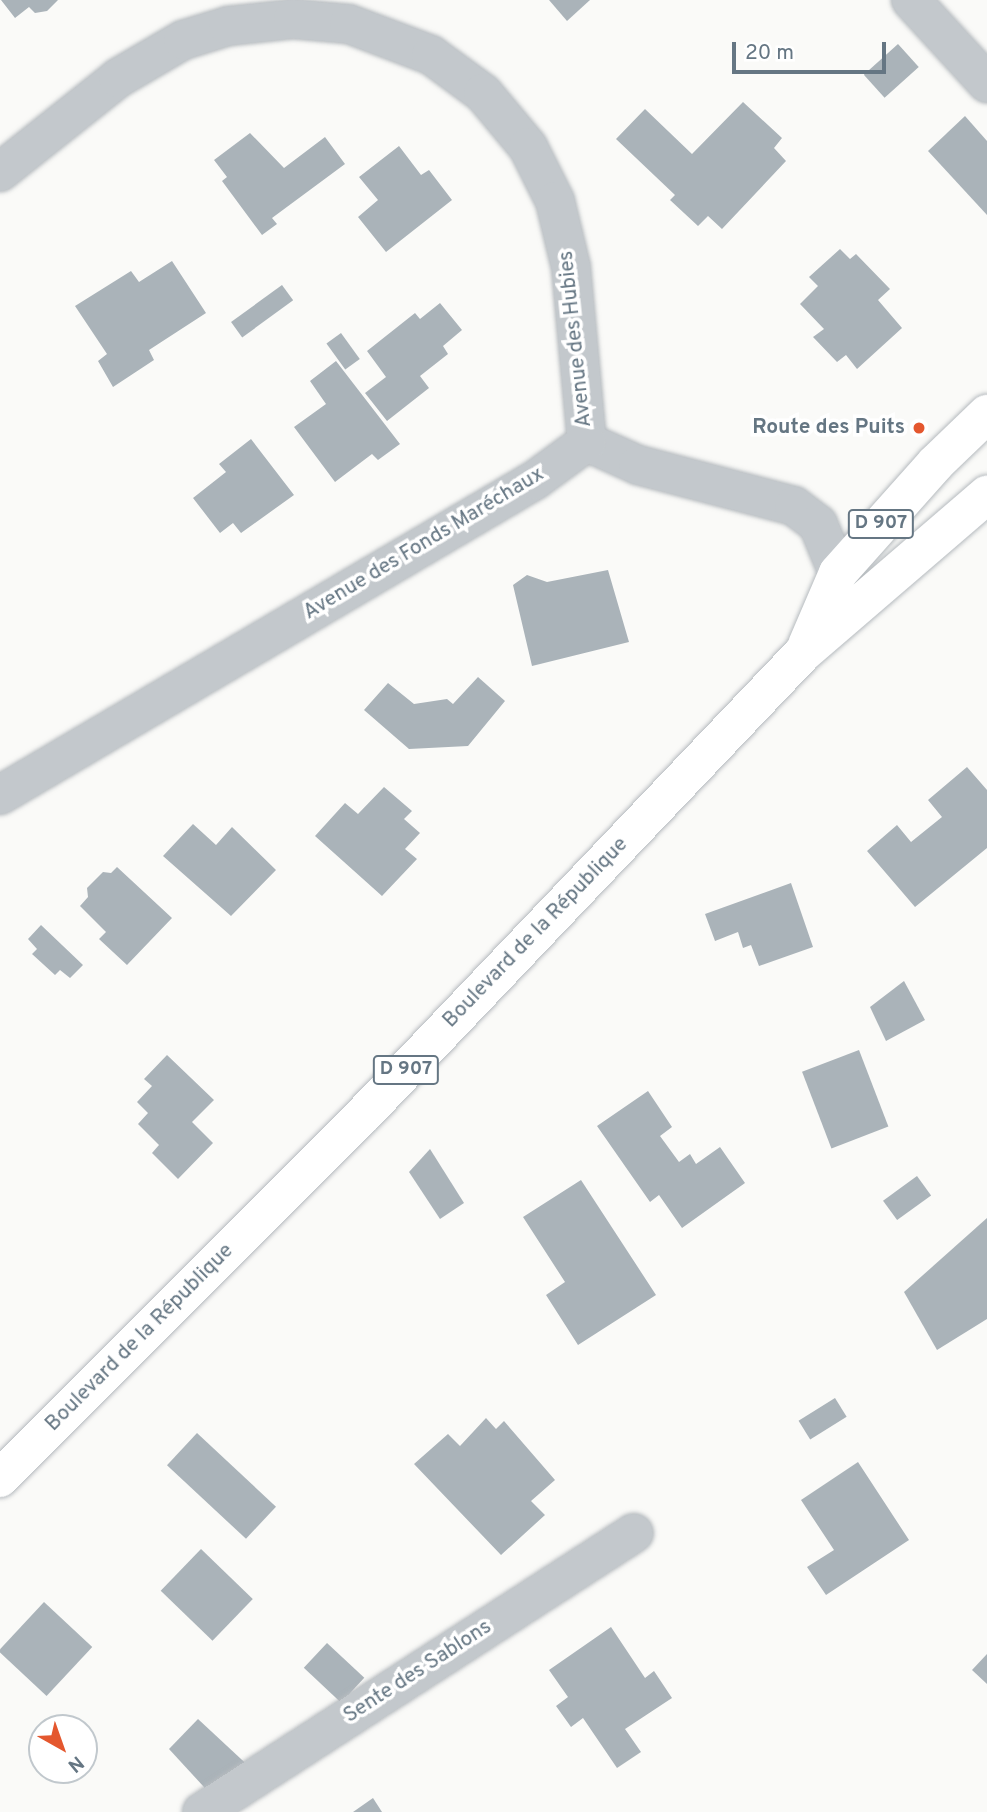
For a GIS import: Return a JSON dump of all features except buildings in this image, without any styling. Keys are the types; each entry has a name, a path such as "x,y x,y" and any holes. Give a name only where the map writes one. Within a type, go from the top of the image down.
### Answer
{"main road":[{"name":"Boulevard de la République","path":"803,653 838,573 936,463 987,414"},
{"name":"Boulevard de la République","path":"0,1478 365,1113 803,653 987,495"}],"street":[{"path":"911,0 987,83"},
{"name":"Avenue des Hubies","path":"0,172 118,78 183,40 228,26 293,19 349,24 431,55 483,93 528,147 555,201 571,267 587,442"},
{"path":"587,442 638,466 794,506 818,524 838,573"},
{"name":"Avenue des Fonds Maréchaux","path":"0,795 535,480 587,442"},
{"name":"Sente des Sablons","path":"202,1812 635,1533"}],"place":[{"name":"Route des Puits","path":"919,428"}]}
